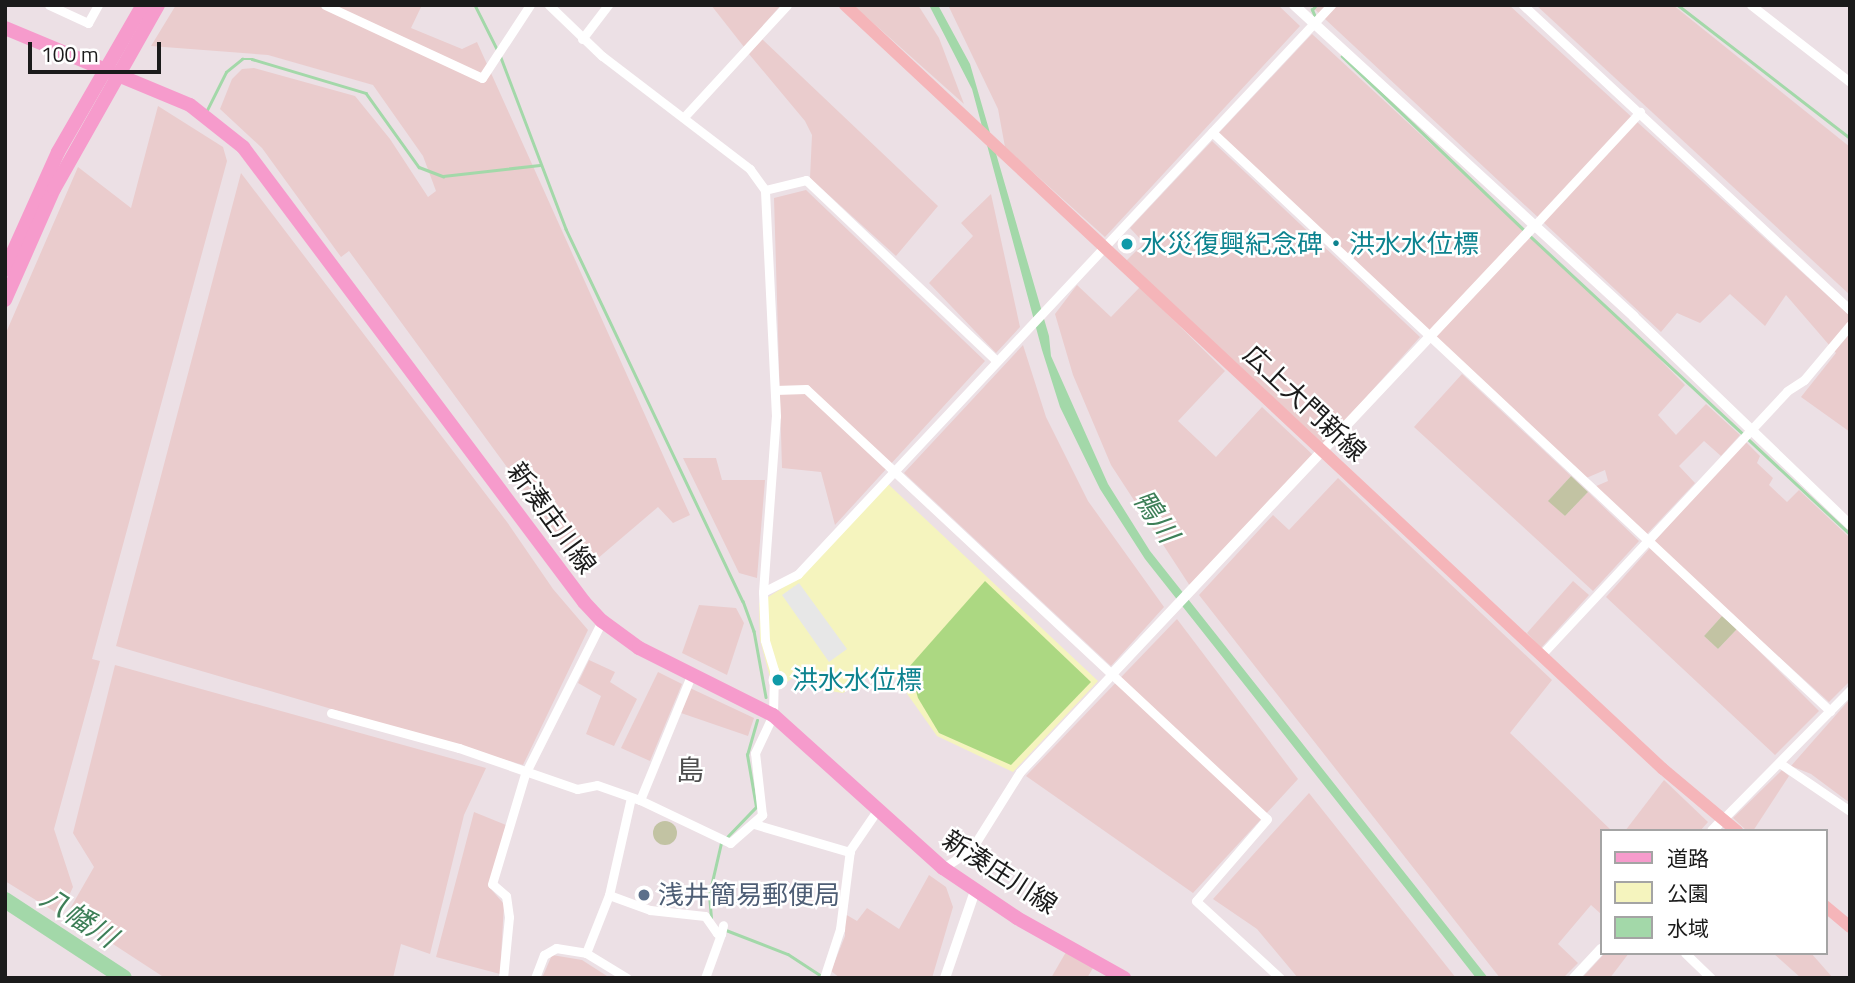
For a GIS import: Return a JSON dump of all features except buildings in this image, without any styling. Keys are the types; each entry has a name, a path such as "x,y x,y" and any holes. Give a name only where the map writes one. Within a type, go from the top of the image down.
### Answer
{"main road":[{"path":"5,300 54,189 143,5"},
{"path":"5,270 58,152 158,5"},
{"name":"広上大門新線","path":"845,5 1322,451 1735,829"},
{"name":"新湊庄川線","path":"5,28 112,72 210,117 243,146 583,602 602,621 639,648 773,715 943,867 975,891 1124,978"},
{"path":"1827,908 1850,927"}],"street":[{"path":"49,5 88,23 98,5"},
{"path":"325,5 482,78 530,5"},
{"path":"331,713 459,748 525,774 577,789 597,785 635,799 730,843 762,815 756,746 773,715 774,670 765,640 763,592 775,458 775,390 765,190 750,169 582,39 548,5"},
{"path":"582,39 608,5"},
{"path":"684,117 787,5"},
{"path":"1294,5 1534,226 1850,525"},
{"path":"763,592 797,574 1032,327 1331,5"},
{"path":"1523,5 1640,111 1850,310"},
{"path":"1751,5 1850,82"},
{"path":"943,867 971,850 1020,772 1190,595 1640,111"},
{"path":"1212,132 1428,338 1830,711"},
{"path":"765,190 806,180 997,361"},
{"path":"1542,654 1749,431 1804,380 1850,325"},
{"path":"775,390 806,389 1267,819 1196,901 1280,978"},
{"path":"503,978 509,917 506,896 492,884 525,774 602,621"},
{"path":"586,953 609,895 635,799 692,673"},
{"path":"1714,829 1781,764 1850,690"},
{"path":"1781,764 1850,811"},
{"path":"824,978 841,929 850,852 878,809"},
{"path":"754,824 850,852"},
{"path":"945,978 975,891"},
{"path":"609,895 650,910 705,916 722,930 705,978"},
{"path":"534,978 544,955 555,948 586,953 627,978"},
{"path":"1574,978 1600,950"},
{"path":"1687,955 1712,978"}],"shaded area":[{"path":"176,5 422,5 411,28 462,49 477,42 690,515 673,523 658,507 583,571 349,251 341,257 262,148 220,109 232,79 242,69 254,68 355,96 390,139 428,197 436,191 423,156 373,85 268,55 151,46"},
{"path":"711,5 781,5 744,47"},
{"path":"853,5 918,5 939,38 964,104"},
{"path":"948,5 1278,5 1300,26 1105,237 1005,147 998,109"},
{"path":"1310,5 1509,5 1850,316 1850,432 1801,397 1836,353 1786,295 1765,326 1730,294 1700,323 1677,313 1661,332"},
{"path":"1536,5 1673,5 1850,147 1850,295"},
{"path":"1312,34 1618,317 1685,385 1658,415 1676,435 1706,404 1740,435 1721,456 1704,441 1679,466 1695,483 1646,535 1594,487 1608,481 1605,470 1584,479 1217,135"},
{"path":"762,39 938,206 896,256 810,178 812,135 805,121 749,54"},
{"path":"158,106 223,147 227,161 92,659 100,661 54,829 73,887 60,915 5,881 5,335 78,167 131,208"},
{"path":"1212,141 1420,337 1324,444 1125,262 1144,243 1130,228"},
{"path":"241,173 507,522 553,589 588,630 523,765 116,646"},
{"path":"806,190 985,361 835,525 821,472 782,468 774,198"},
{"path":"991,194 1020,327 996,353 929,283 973,236 961,223"},
{"path":"1077,285 1111,317 1140,287 1225,371 1178,421 1216,457 1262,407 1313,455 1190,586 1111,465 1073,375 1055,314"},
{"path":"1023,345 1046,417 1088,501 1164,607 1111,666 904,473"},
{"path":"1462,374 1571,476 1549,500 1565,516 1588,492 1639,541 1593,591 1414,427"},
{"path":"1745,441 1760,456 1757,463 1773,478 1769,485 1787,502 1799,490 1850,538 1850,681 1829,702 1653,543"},
{"path":"683,458 716,458 722,480 765,480 757,578 739,573"},
{"path":"1571,476 1588,492 1565,516 1548,501"},
{"path":"1338,478 1552,680 1510,733 1610,829 1600,829 1600,913 1591,905 1558,944 1578,963 1563,978 1500,978 1199,595 1273,515 1289,530"},
{"path":"1650,548 1722,616 1704,636 1718,649 1737,629 1819,711 1775,755 1606,597"},
{"path":"985,581 1091,682 1011,765 939,733 918,698 909,667"},
{"path":"1573,581 1589,595 1541,648 1527,633"},
{"path":"799,583 847,649 829,662 782,595"},
{"path":"699,605 736,608 744,623 727,675 682,653"},
{"path":"1722,616 1737,629 1718,649 1704,636"},
{"path":"1177,619 1298,779 1193,893 1026,776"},
{"path":"589,660 615,672 610,682 637,699 614,746 586,734 601,696 578,683"},
{"path":"115,665 486,768 464,815 430,954 401,944 393,978 165,978 67,914 94,867 73,833"},
{"path":"658,672 682,684 650,761 621,748"},
{"path":"690,688 754,718 748,736 681,713"},
{"path":"1850,699 1850,803 1811,774 1791,766"},
{"path":"1782,770 1789,776 1754,829 1745,829 1733,818"},
{"path":"1664,780 1708,822 1702,829 1627,829"},
{"path":"1309,793 1456,978 1298,978 1257,929 1213,899"},
{"path":"474,812 506,825 489,887 504,904 500,974 436,957"},
{"path":"665,821 673,825 677,833 673,841 665,845 657,841 653,833 657,825"},
{"path":"929,875 946,887 953,907 932,978 840,978 831,971 845,936 845,914 857,921 867,908 899,929"},
{"path":"1066,952 1093,968 1087,978 1051,978"},
{"path":"552,955 582,960 610,978 542,978"},
{"path":"1603,955 1627,955 1610,978 1582,978"},
{"path":"1775,955 1813,955 1833,978 1801,978"}],"green space":[{"path":"888,484 1098,681 1013,772 937,736 886,664 843,693 824,690 799,673 774,692 760,640 759,603 801,576"}],"water":[{"path":"929,5 938,5 970,64 1049,336 1051,356 1108,484 1150,551 1488,978 1476,978 1145,559 1100,489 1060,407 1042,350 972,89"}],"waterway":[{"path":"475,5 497,49"},
{"path":"1315,17 1312,10 1316,5"},
{"path":"1678,5 1850,138"},
{"path":"500,55 566,229 743,601 754,631 766,697"},
{"path":"1342,56 1525,231"},
{"path":"207,110 226,72 242,59 252,59 366,93 419,167 443,176 539,165"},
{"path":"1529,235 1742,433"},
{"path":"1747,438 1850,534"},
{"path":"727,837 756,807 747,755 757,720"},
{"path":"711,918 709,895 721,843"},
{"name":"八幡川","path":"5,900 124,978"},
{"path":"726,930 788,954 823,977"}],"place":[{"name":"水災復興紀念碑・洪水水位標","path":"1127,244"},
{"name":"洪水水位標","path":"778,680"},
{"name":"浅井簡易郵便局","path":"644,895"}],"district":[{"name":"島","path":"690,770"}],"water label":[{"name":"鴨川","path":"1156,516"}]}
